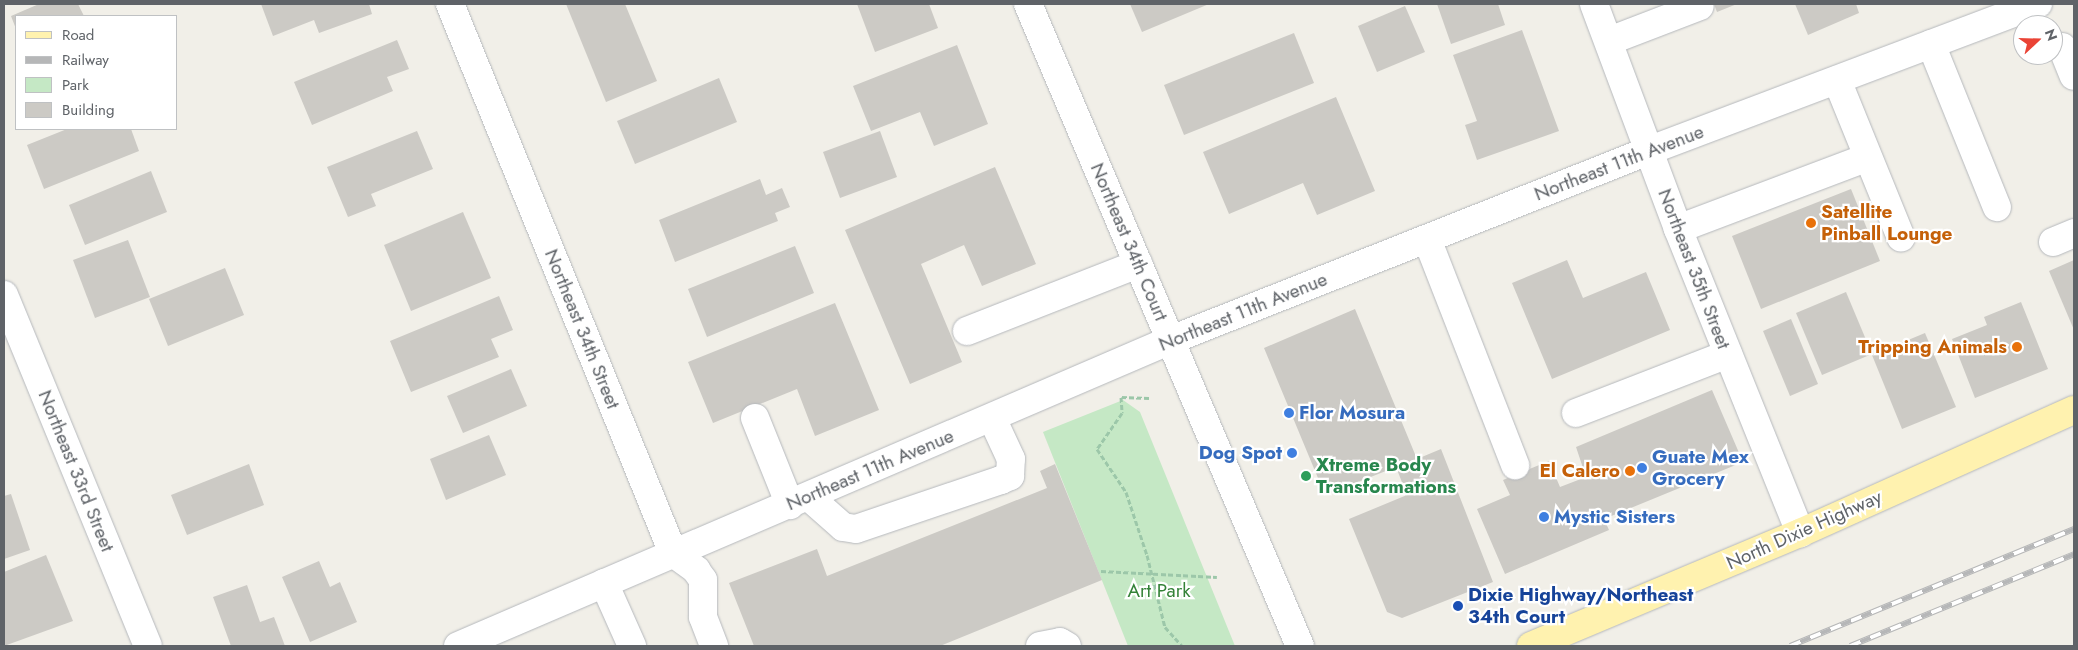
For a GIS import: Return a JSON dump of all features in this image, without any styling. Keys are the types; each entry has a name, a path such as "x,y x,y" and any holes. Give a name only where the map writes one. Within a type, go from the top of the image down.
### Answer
{"main road":[{"name":"North Dixie Highway","path":"1531,646 1800,533 2074,410"}],"street":[{"name":"Northeast 34th Street","path":"450,4 673,554"},
{"name":"Northeast 34th Court","path":"1028,4 1300,646"},
{"name":"Northeast 35th Street","path":"1594,4 1678,229 1800,533"},
{"name":"Northeast 11th Avenue","path":"458,646 800,501 1171,340 1648,151 2038,4"},
{"path":"1609,41 1700,6"},
{"path":"1931,44 1997,206"},
{"path":"2063,49 2074,76"},
{"path":"1837,80 1866,158 1900,238"},
{"path":"1678,229 1866,158"},
{"path":"1427,239 1515,465"},
{"path":"966,331 1138,264"},
{"name":"Northeast 33rd Street","path":"4,295 148,646"},
{"path":"1576,413 1728,354"},
{"path":"754,418 800,501 842,527 856,529 873,526 1010,476 1011,460 992,418"},
{"path":"673,554 696,570 703,580 704,617 714,646"},
{"path":"604,583 632,646"},
{"path":"1040,646 1060,642 1067,646"}],"path":[{"path":"1149,398 1121,397 1122,413 1098,448 1126,492 1152,573 1165,627 1182,646"},
{"path":"1101,571 1217,577"}],"green space":[{"name":"Art Park","path":"1123,400 1140,412 1235,646 1128,646 1043,432"}],"building":[{"path":"39,4 78,4 84,15 15,15 15,26 11,16"},
{"path":"261,4 369,4 372,14 319,33 314,20 273,36"},
{"path":"566,4 625,4 657,81 606,102"},
{"path":"857,4 929,4 938,28 875,52"},
{"path":"1130,4 1209,4 1142,32"},
{"path":"1437,4 1498,4 1505,25 1451,44"},
{"path":"1714,4 1737,4 1717,12"},
{"path":"1795,4 1856,4 1859,13 1808,35"},
{"path":"1405,6 1425,52 1377,72 1358,26"},
{"path":"1522,30 1559,131 1477,160 1465,125 1477,121 1453,55"},
{"path":"1294,33 1314,83 1184,135 1164,85"},
{"path":"397,40 409,69 387,77 393,91 312,125 294,82"},
{"path":"957,45 988,124 934,146 920,112 871,131 853,86"},
{"path":"719,78 737,122 635,164 617,121"},
{"path":"1336,97 1375,191 1317,215 1303,183 1229,214 1203,152"},
{"path":"64,130 131,130 139,151 44,189 27,145"},
{"path":"417,131 433,169 371,194 376,206 348,217 327,167"},
{"path":"880,131 897,177 840,198 823,152"},
{"path":"995,167 1036,264 982,286 964,245 921,264 962,362 910,384 845,230"},
{"path":"151,171 167,212 85,245 69,205"},
{"path":"760,179 766,195 782,188 790,207 775,213 778,221 675,262 659,220"},
{"path":"1851,189 1880,261 1761,309 1732,236"},
{"path":"463,212 491,278 411,311 384,245"},
{"path":"128,240 150,297 95,318 73,260"},
{"path":"795,246 814,293 707,337 688,289"},
{"path":"1567,260 1583,298 1646,272 1670,330 1552,379 1512,283"},
{"path":"2074,260 2074,330 2049,271"},
{"path":"225,268 244,315 168,346 149,299"},
{"path":"1846,292 1872,354 1822,375 1796,313"},
{"path":"499,296 513,330 491,339 499,357 411,392 390,341"},
{"path":"2021,302 2048,369 1975,398 1952,339 1987,325 1984,317"},
{"path":"835,303 879,410 815,436 797,389 713,423 688,362"},
{"path":"1355,309 1417,459 1441,449 1493,582 1402,618 1387,612 1349,519 1407,495 1396,467 1325,495 1264,348"},
{"path":"1791,319 1818,384 1790,396 1763,331"},
{"path":"1925,333 1956,407 1902,429 1872,355"},
{"path":"511,369 527,406 463,433 447,396"},
{"path":"1712,390 1743,462 1604,519 1609,530 1505,574 1477,509 1510,495 1503,480 1549,461 1560,487 1586,477 1576,447"},
{"path":"489,435 506,475 446,500 430,459"},
{"path":"249,464 264,505 187,535 171,495"},
{"path":"1055,464 1102,580 940,646 754,646 729,583 817,549 827,576 1047,488 1040,471"},
{"path":"11,494 30,550 4,559 4,496"},
{"path":"46,555 73,621 4,646 4,572"},
{"path":"319,561 330,587 340,582 357,622 310,642 282,577"},
{"path":"247,585 260,622 274,617 285,646 231,646 213,597"}],"railway":[{"path":"1790,646 2074,529"},
{"path":"1850,646 2074,554"}],"place":[{"name":"Satellite Pinball Lounge","path":"1811,223"},
{"name":"Tripping Animals","path":"2017,347"},
{"name":"Flor Mosura","path":"1289,413"},
{"name":"Dog Spot","path":"1292,453"},
{"name":"Guate Mex Grocery","path":"1642,468"},
{"name":"El Calero","path":"1630,471"},
{"name":"Xtreme Body Transformations","path":"1306,476"},
{"name":"Mystic Sisters","path":"1544,517"},
{"name":"Dixie Highway/Northeast 34th Court","path":"1458,606"}]}
